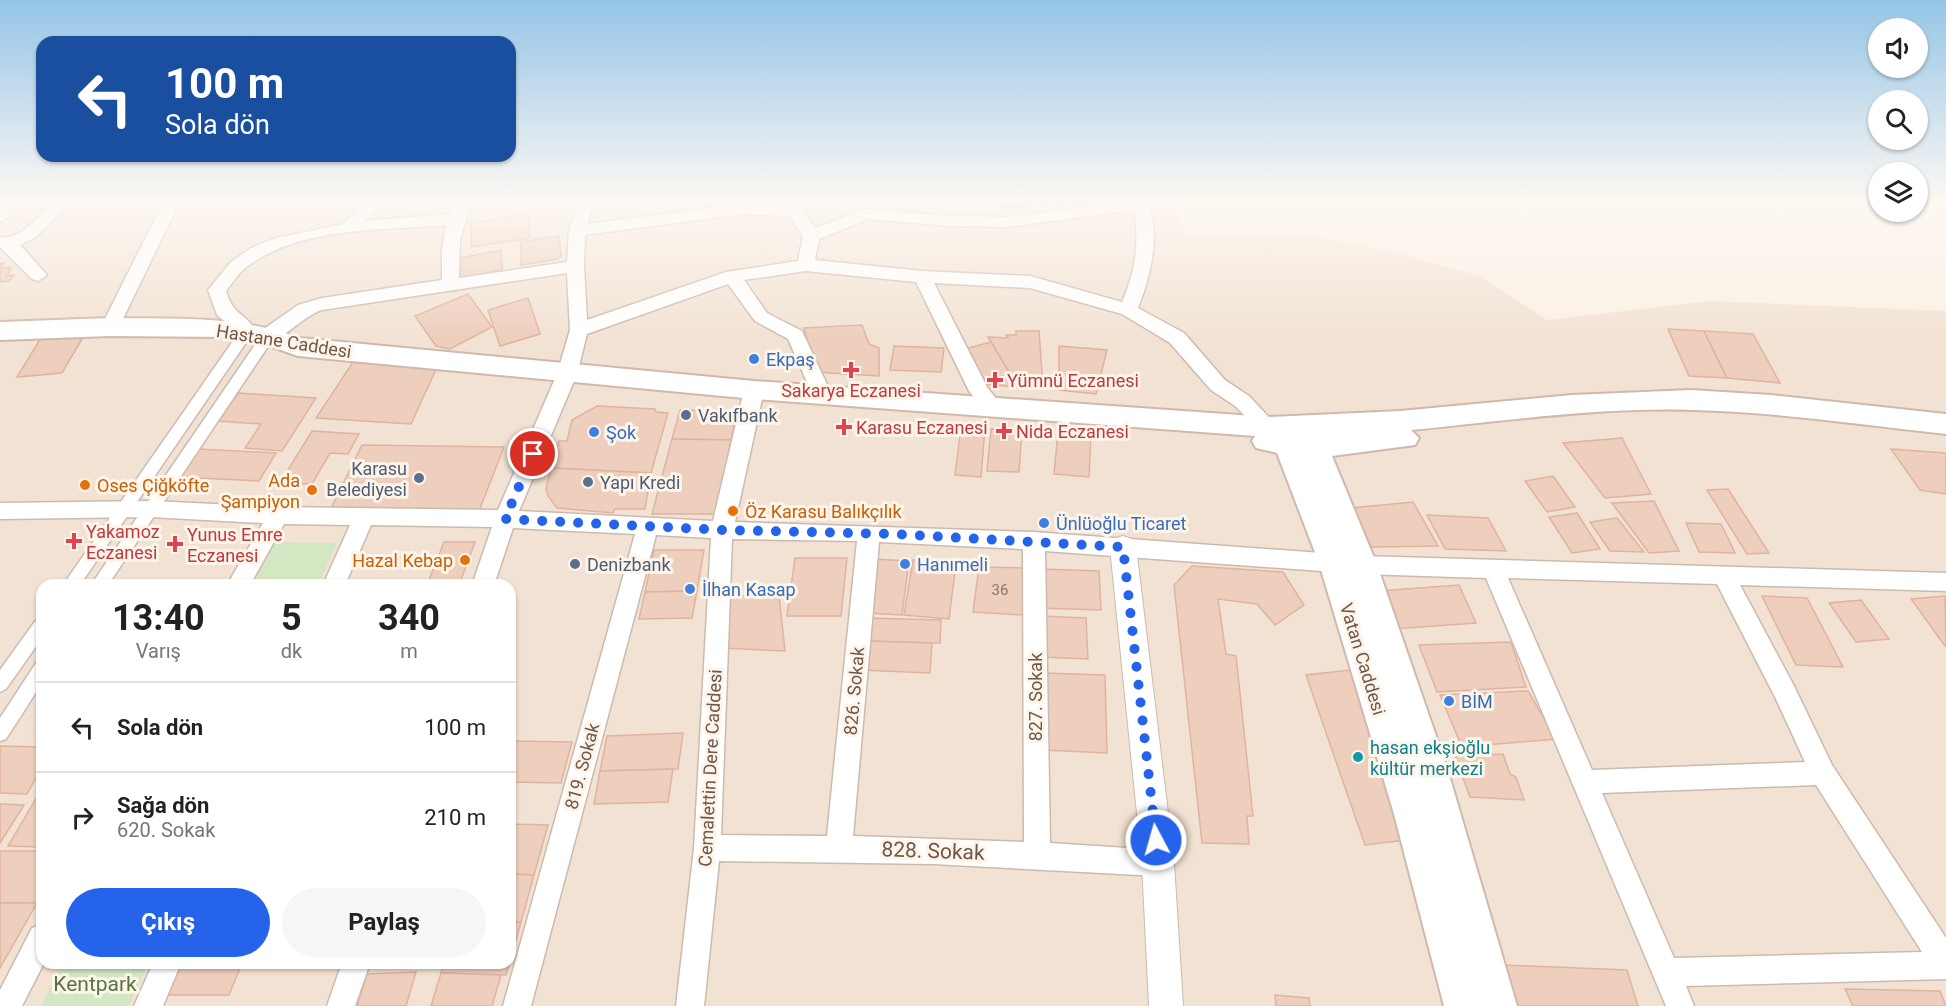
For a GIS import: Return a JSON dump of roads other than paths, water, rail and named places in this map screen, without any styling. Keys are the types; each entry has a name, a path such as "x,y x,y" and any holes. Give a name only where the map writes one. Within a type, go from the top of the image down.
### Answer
{"main road":[{"name":"Hastane Caddesi","path":"0,331 110,327 257,333 297,347 564,382 753,396"},
{"path":"753,396 821,393 991,405 1358,444 1626,414 1724,414 1946,437"},
{"path":"753,396 1227,434 1294,436 1400,422 1572,405 1691,400 1771,405 1946,424"},
{"name":"Vatan Caddesi","path":"1294,436 1430,768 1497,1006"},
{"name":"Vatan Caddesi","path":"1348,564 1464,1006"}],"street":[{"path":"8,246 38,275"},
{"path":"110,327 150,246"},
{"path":"257,333 223,311 217,290 238,265 274,246"},
{"path":"449,246 451,283"},
{"path":"485,579 505,519 564,382 579,330 575,266 576,246"},
{"path":"806,266 809,246"},
{"path":"1128,310 1138,289 1145,246"},
{"path":"75,579 123,511 257,333 304,309 322,304 575,266"},
{"path":"579,330 732,276 806,266 922,277 1030,282 1128,310 1177,338 1218,385 1294,436"},
{"path":"732,276 761,317 795,335 821,393"},
{"path":"922,277 979,391 991,405"},
{"path":"103,579 151,509 257,333"},
{"name":"Cemalettin Dere Caddesi","path":"690,1006 707,848 722,530 753,396"},
{"path":"0,512 151,509 278,515 505,519 722,530 869,533 1034,541 1348,564 1946,582"},
{"path":"241,579 278,515"},
{"path":"336,579 364,516"},
{"name":"819. Sokak","path":"517,1006 648,526"},
{"name":"826. Sokak","path":"839,848 869,533"},
{"name":"827. Sokak","path":"1034,541 1037,854"},
{"path":"1123,547 1158,863 1167,1006"},
{"path":"1493,569 1680,1006"},
{"path":"1724,577 1785,692 1823,773 1946,964"},
{"path":"0,684 36,633"},
{"path":"0,734 36,677"},
{"path":"1584,782 1823,773"},
{"name":"828. Sokak","path":"707,848 839,848 1037,854 1158,863"},
{"path":"7,1006 36,950"},
{"path":"1666,972 1946,964"},
{"path":"148,1006 164,969"},
{"path":"341,1006 354,969"}],"place":[{"name":"Ekpaş","path":"754,359"},
{"name":"Sakarya Eczanesi","path":"851,370"},
{"name":"Yümnü Eczanesi","path":"995,380"},
{"name":"Vakıfbank","path":"686,415"},
{"name":"Karasu Eczanesi","path":"844,427"},
{"name":"Nida Eczanesi","path":"1004,431"},
{"name":"Şok","path":"594,432"},
{"name":"Karasu Belediyesi","path":"419,478"},
{"name":"Yapı Kredi","path":"588,482"},
{"name":"Oses Çiğköfte","path":"85,485"},
{"name":"Ada Şampiyon","path":"312,490"},
{"name":"Öz Karasu Balıkçılık","path":"733,511"},
{"name":"Ünlüoğlu Ticaret","path":"1044,523"},
{"name":"Yakamoz Eczanesi","path":"74,541"},
{"name":"Yunus Emre Eczanesi","path":"175,544"},
{"name":"Hazal Kebap","path":"465,560"},
{"name":"Denizbank","path":"575,564"},
{"name":"Hanımeli","path":"905,564"},
{"name":"İlhan Kasap","path":"690,589"},
{"name":"BİM","path":"1449,701"},
{"name":"hasan ekşioğlu kültür merkezi","path":"1358,757"}],"park label":[{"name":"Kentpark","path":"95,984"}]}
